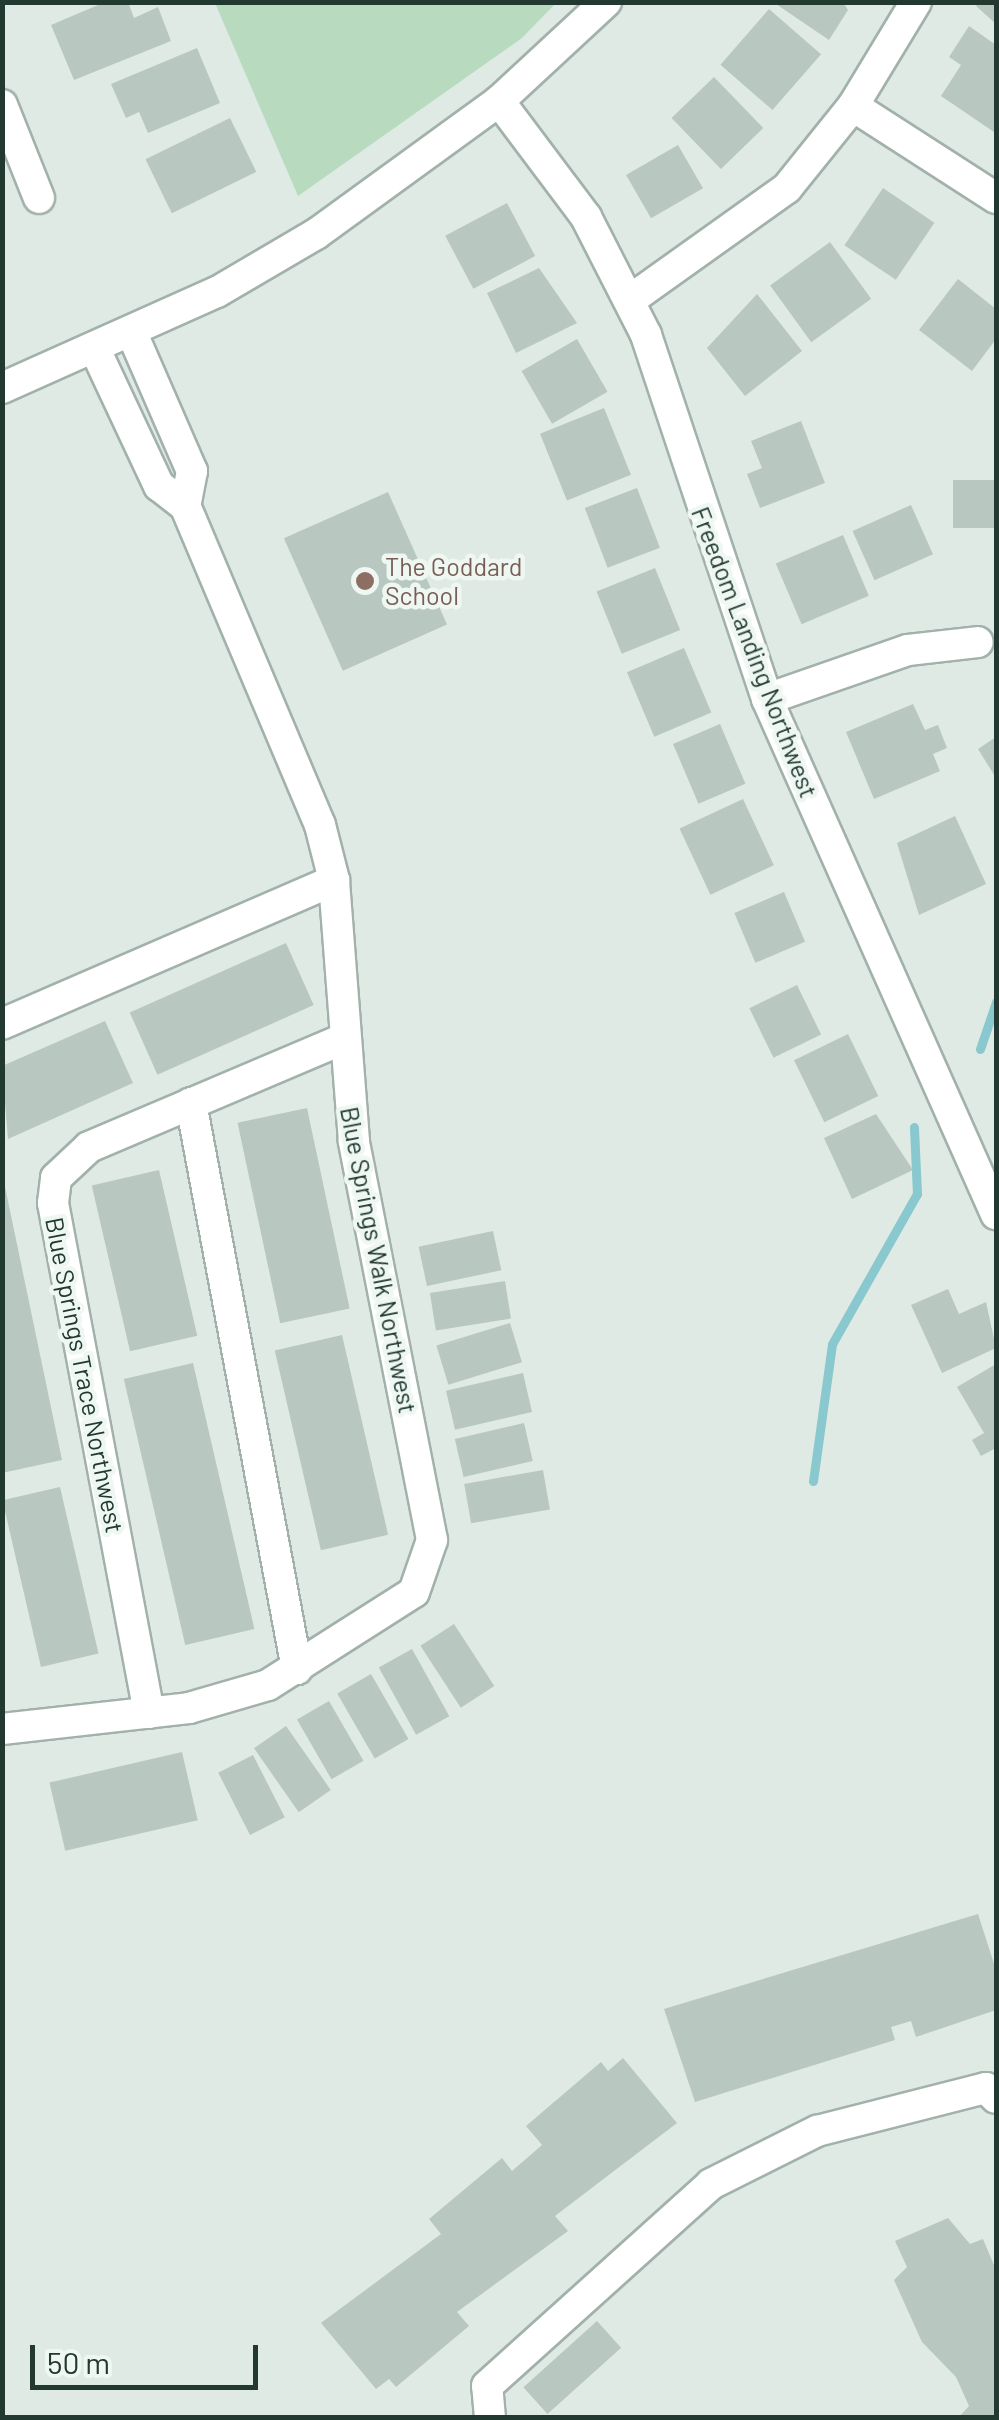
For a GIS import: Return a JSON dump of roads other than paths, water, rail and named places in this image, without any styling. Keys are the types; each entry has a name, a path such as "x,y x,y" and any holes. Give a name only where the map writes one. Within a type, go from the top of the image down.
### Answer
{"street":[{"path":"2,388 268,264 499,101 606,2"},
{"path":"630,300 752,220 853,106 916,2"},
{"name":"Freedom Landing Northwest","path":"499,101 586,218 630,300 767,699 996,1214"},
{"path":"2,105 39,198"},
{"path":"853,106 996,198"},
{"name":"Blue Springs Walk Northwest","path":"130,331 192,471 185,506"},
{"name":"Blue Springs Walk Northwest","path":"2,1729 149,1713 229,1699 297,1669 414,1592 431,1559 343,1039 334,880 320,826 185,506 158,486 94,347"},
{"path":"767,699 908,650 978,642"},
{"path":"2,1024 334,880"},
{"name":"Blue Springs Trace Northwest","path":"149,1713 53,1203 67,1159 343,1039"},
{"path":"191,1103 297,1669"},
{"path":"490,2418 487,2386 711,2184 817,2131 986,2088 996,2098"}],"waterway":[{"path":"980,1049 996,1002"},
{"path":"813,1481 832,1344 917,1194 914,1127"}],"place":[{"name":"The Goddard School","path":"365,581"}]}
